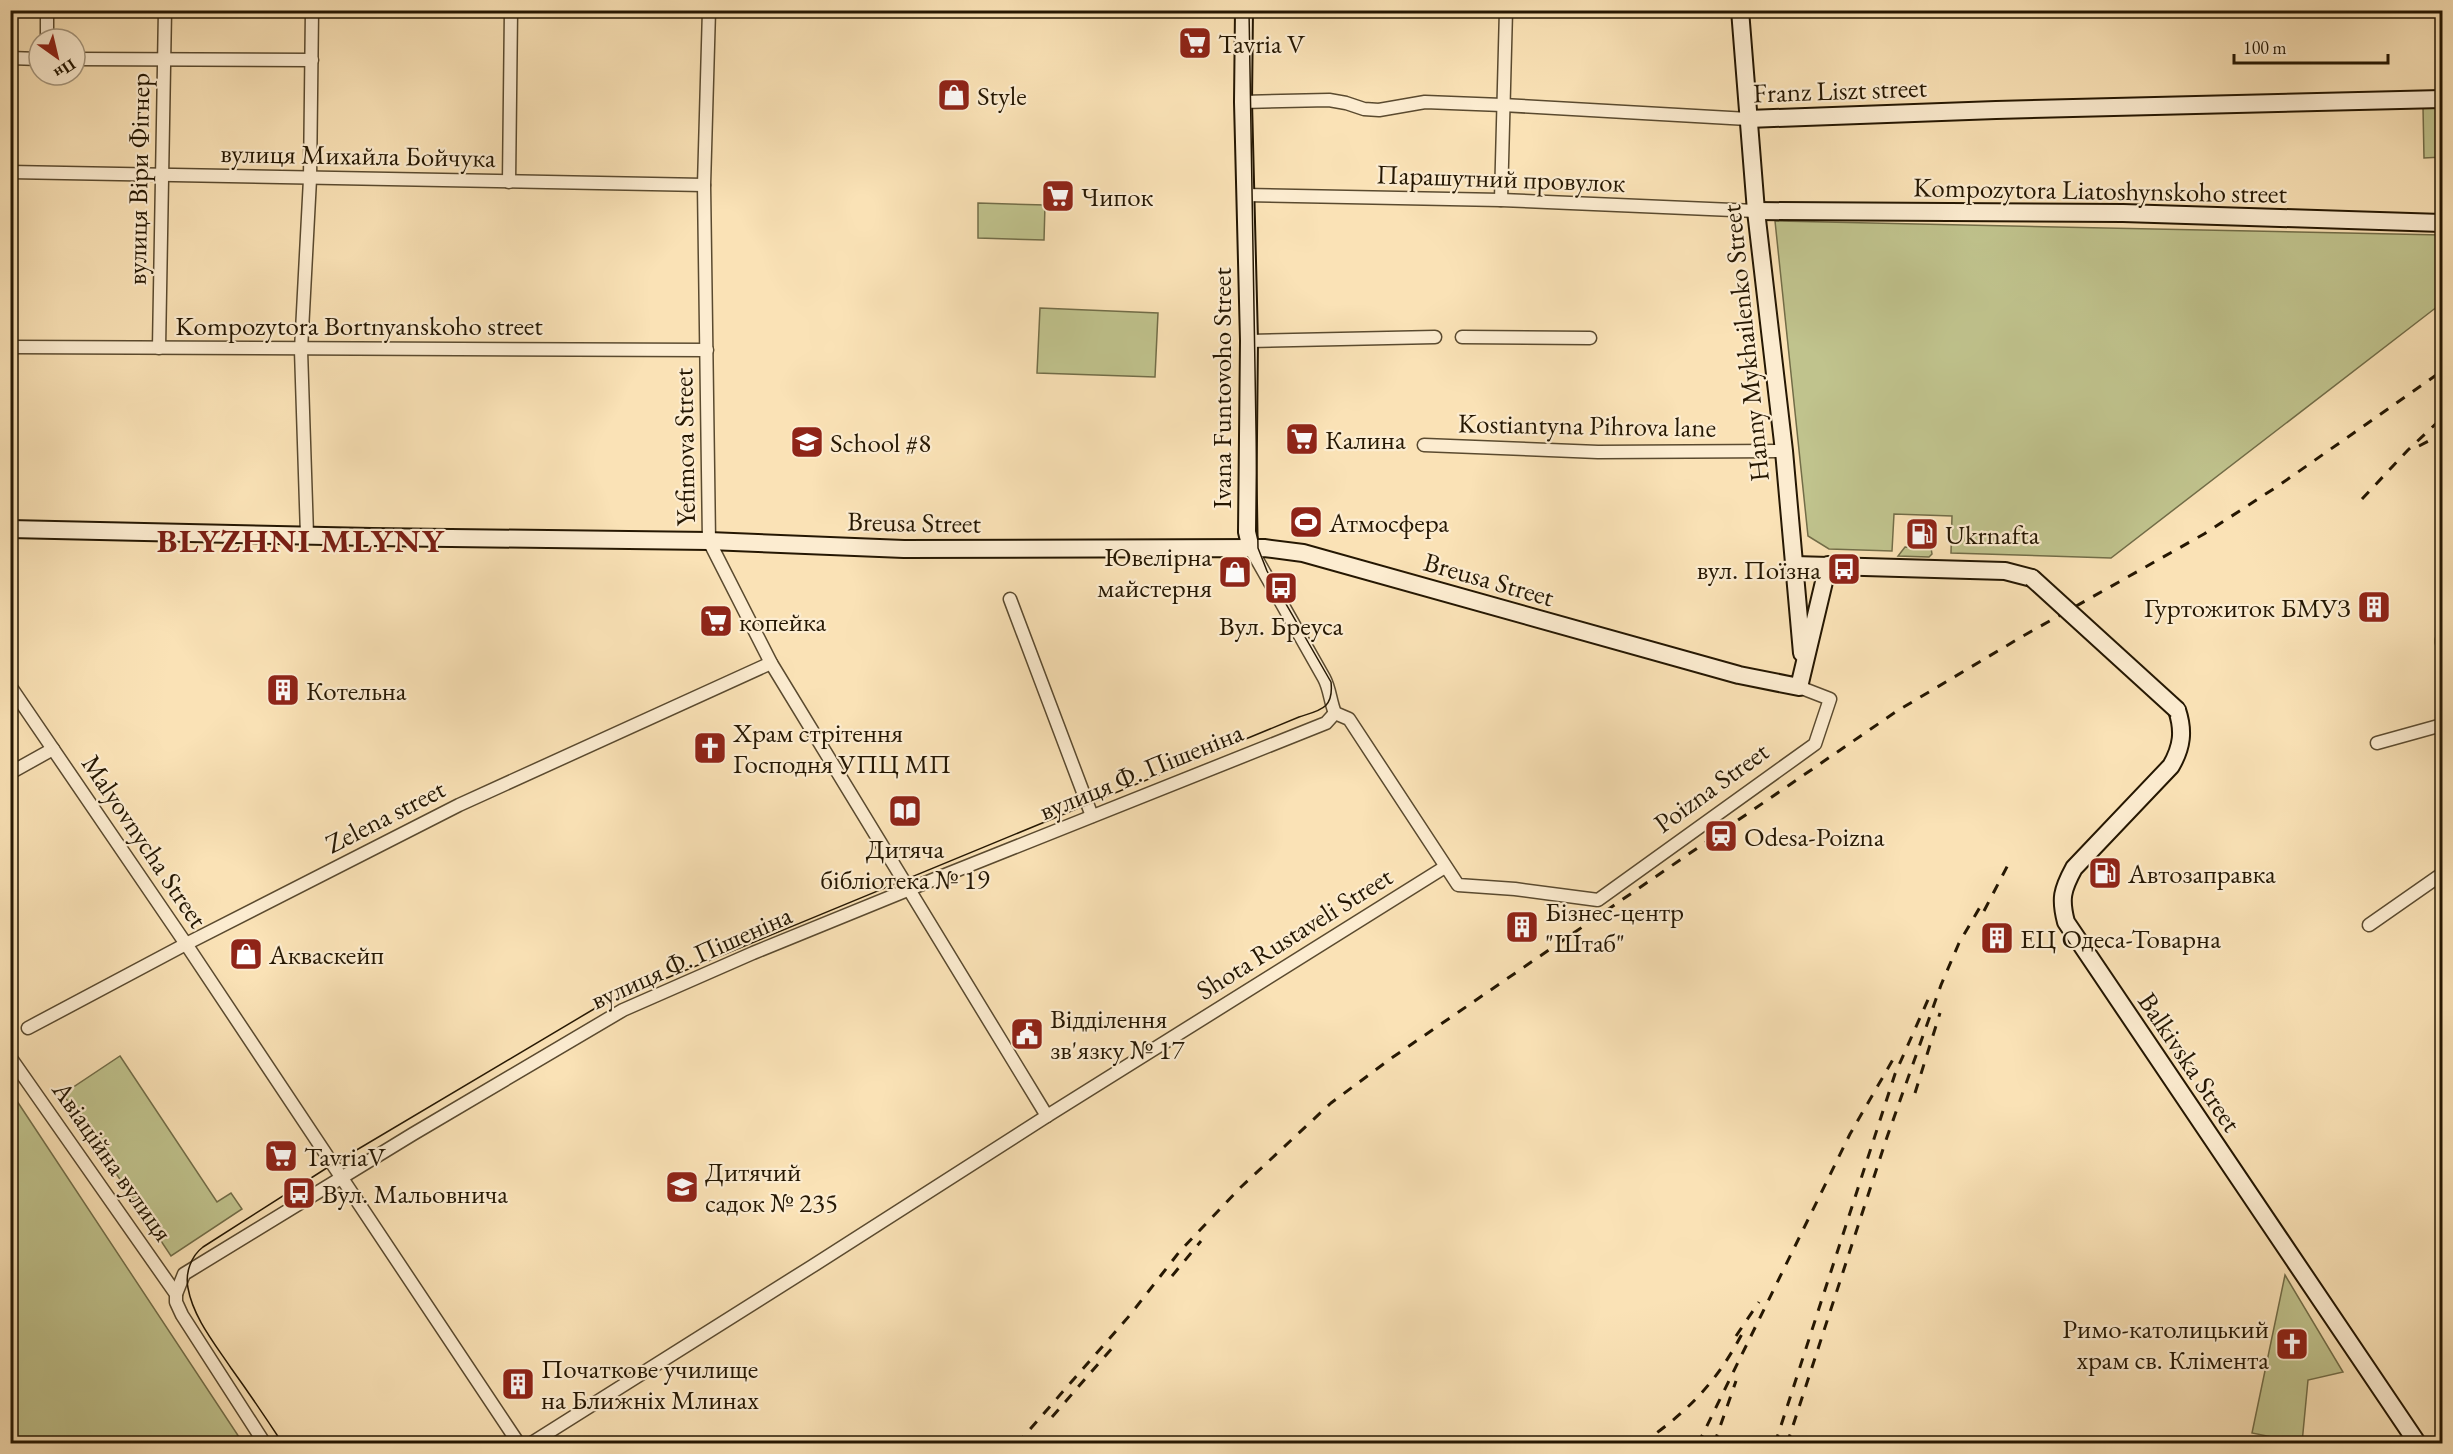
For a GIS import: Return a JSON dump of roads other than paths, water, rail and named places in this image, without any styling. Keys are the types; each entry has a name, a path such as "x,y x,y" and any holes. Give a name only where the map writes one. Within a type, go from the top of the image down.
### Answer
{"street":[{"path":"46,27 47,10"},
{"name":"вулиця Віри Фігнер","path":"159,348 165,10"},
{"path":"307,535 301,350 310,178 312,10"},
{"path":"509,182 511,10"},
{"name":"Yefimova Street","path":"709,10 705,185 709,541 771,663 1047,1116"},
{"name":"Ivana Funtovoho Street","path":"1244,10 1242,102 1249,341 1247,532 1251,549 1330,689 1335,713"},
{"path":"1501,200 1506,10"},
{"name":"Hanny Mykhailenko Street","path":"1740,10 1756,211 1784,451 1803,669"},
{"path":"10,58 27,59"},
{"path":"87,59 312,60"},
{"name":"Franz Liszt street","path":"1242,102 1329,100 1379,110 1425,102 1748,119 1996,110 2442,99"},
{"name":"вулиця Михайла Бойчука","path":"10,172 705,185"},
{"name":"Парашутний провулок","path":"1245,195 1501,200 1756,211"},
{"name":"Kompozytora Liatoshynskoho street","path":"1756,211 2123,213 2442,223"},
{"path":"1249,341 1435,337"},
{"path":"1462,338 1590,338"},
{"name":"Kompozytora Bortnyanskoho street","path":"10,347 706,350"},
{"name":"Kostiantyna Pihrova lane","path":"1424,445 1598,452 1784,451"},
{"name":"Breusa Street","path":"10,529 709,541 904,549 1264,548 1303,553 1739,675 1799,687"},
{"path":"1794,565 1828,565"},
{"name":"Hanny Mykhailenko Street","path":"1799,687 1828,565"},
{"name":"Balkivska Street","path":"1828,565 2005,571 2032,578 2177,710 2181,726 2179,752 2170,766 2074,868 2064,885 2061,904 2066,922 2418,1443"},
{"path":"1010,599 1092,816"},
{"name":"Zelena street","path":"28,1028 186,944 459,806 771,663"},
{"name":"Malyovnycha Street","path":"10,686 186,944 519,1443"},
{"name":"Poizna Street","path":"1445,867 1458,885 1515,889 1598,900 1815,744 1830,699 1799,687"},
{"path":"1335,713 1349,719 1445,867"},
{"name":"вулиця Ф. Пішеніна","path":"176,1294 184,1274 623,1010 753,953 1326,723 1335,713"},
{"path":"2377,742 2442,725"},
{"path":"10,773 53,749"},
{"name":"Shota Rustaveli Street","path":"530,1443 1445,867"},
{"path":"2369,925 2442,874"},
{"name":"Авіаційна вулиця","path":"10,1057 176,1294 176,1302 182,1315 265,1443"}],"tram line":[{"path":"283,1444 212,1340 195,1309 187,1277 192,1260 203,1247 333,1164 599,1006 1319,710 1328,703 1331,682 1267,571 1258,548 1249,10"}],"railway":[{"path":"1017,1444 1130,1315 1180,1251 1241,1187 1331,1103 1393,1057 1897,711 2023,636 2204,534 2278,486 2442,371"},
{"path":"2362,499 2442,418"},
{"path":"2419,446 2442,434"},
{"path":"1984,911 2010,861"},
{"path":"1787,1444 1886,1140 1941,985 1959,943 1983,902"},
{"path":"1775,1444 1895,1074 1931,993"},
{"path":"1915,1093 1940,1013"},
{"path":"1698,1444 1850,1134 1895,1056"},
{"path":"1172,1276 1201,1241"},
{"path":"1736,1336 1759,1302"},
{"path":"1641,1444 1673,1420 1700,1394 1724,1365 1744,1330"},
{"path":"1052,1417 1113,1347"},
{"path":"1714,1444 1736,1381"}],"place":[{"name":"Tavria V","path":"1195,43"},
{"name":"Style","path":"954,95"},
{"name":"Чипок","path":"1058,196"},
{"name":"Калина","path":"1302,439"},
{"name":"School #8","path":"807,442"},
{"name":"Атмосфера","path":"1306,522"},
{"name":"Ukrnafta","path":"1922,534"},
{"name":"вул. Поїзна","path":"1844,569"},
{"name":"Ювелірна майстерня","path":"1235,572"},
{"name":"Вул. Бреуса","path":"1281,588"},
{"name":"Гуртожиток БМУЗ","path":"2374,607"},
{"name":"копейка","path":"716,621"},
{"name":"Котельна","path":"283,690"},
{"name":"Храм стрітення Господня УПЦ МП","path":"710,748"},
{"name":"Дитяча бібліотека № 19","path":"905,811"},
{"name":"Odesa-Poizna","path":"1721,836"},
{"name":"Автозаправка","path":"2105,873"},
{"name":"Бізнес-центр \"Штаб\"","path":"1522,927"},
{"name":"ЕЦ Одеса-Товарна","path":"1997,938"},
{"name":"Акваскейп","path":"246,954"},
{"name":"Відділення зв'язку № 17","path":"1027,1034"},
{"name":"TavriaV","path":"281,1156"},
{"name":"Дитячий садок № 235","path":"682,1187"},
{"name":"Вул. Мальовнича","path":"299,1193"},
{"name":"Римо-католицький храм св. Клімента","path":"2292,1344"},
{"name":"Початкове училище на Ближніх Млинах","path":"518,1384"}],"district":[{"name":"BLYZHNI MLYNY","path":"301,540"}]}
